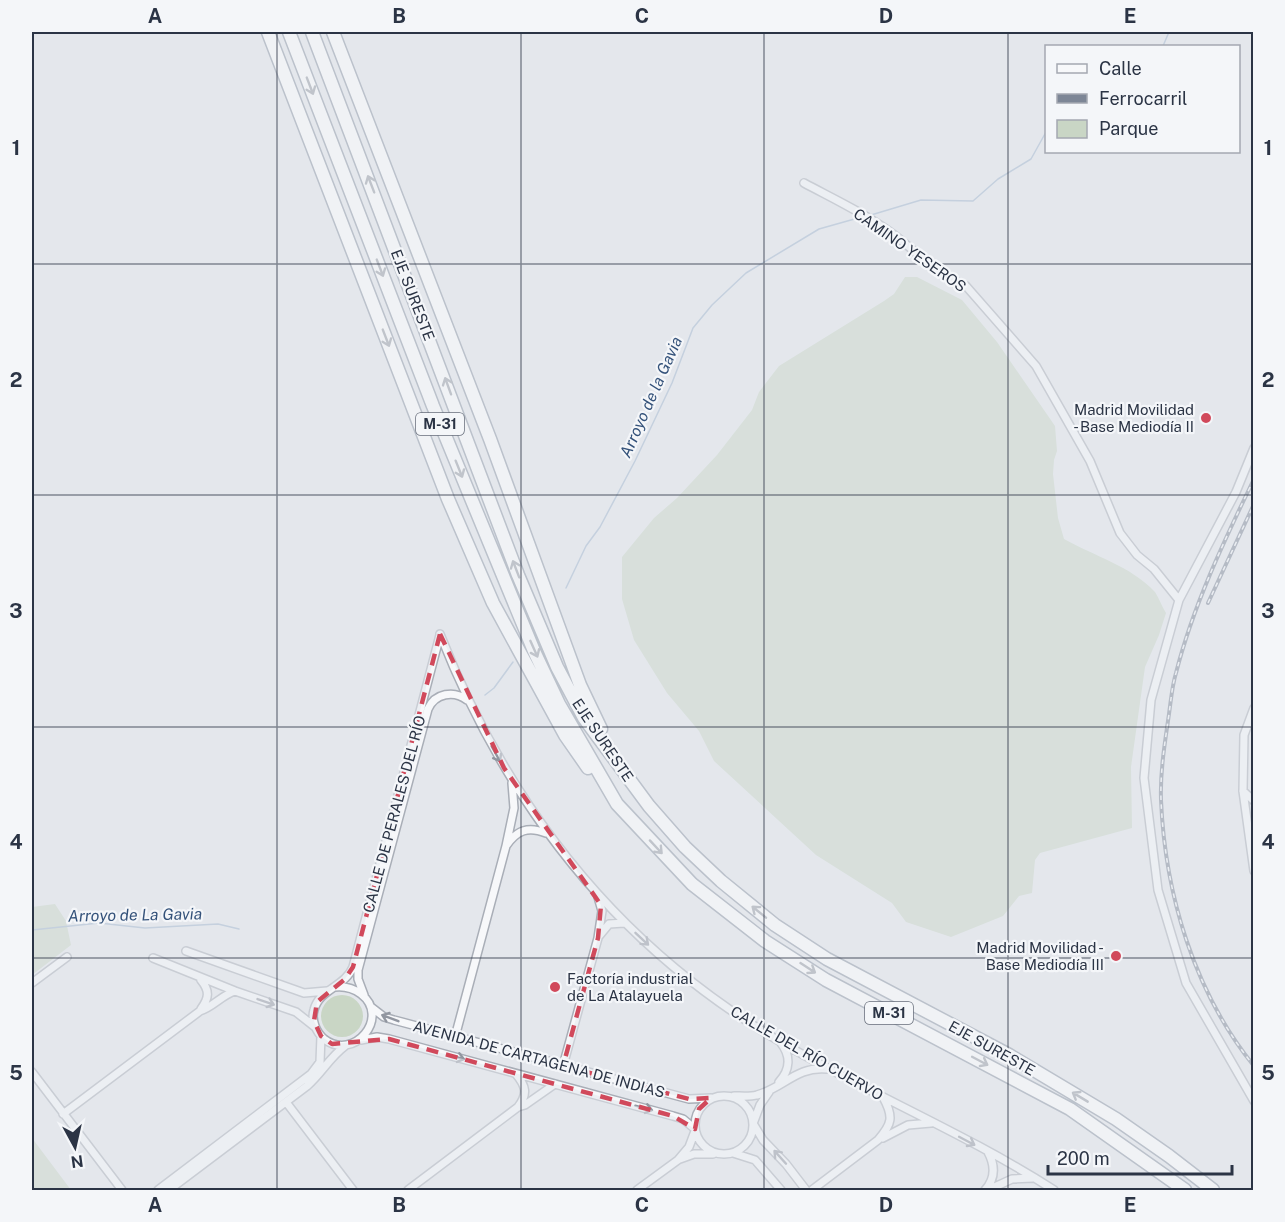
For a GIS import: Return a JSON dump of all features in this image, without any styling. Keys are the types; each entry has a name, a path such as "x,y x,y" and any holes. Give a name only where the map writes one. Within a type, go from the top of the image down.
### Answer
{"highway":[{"path":"262,32 281,68"},
{"path":"268,32 448,499 493,603 565,735 593,776 617,804"},
{"name":"EJE SURESTE","path":"289,32 433,406 534,651 559,704 617,804 692,884 765,940 826,980 1070,1109 1185,1191"},
{"name":"EJE SURESTE","path":"312,32 518,575 557,667 584,718 633,785 685,847 721,882 775,925 827,959 1009,1055 1116,1119 1169,1156 1213,1191"},
{"path":"334,34 494,451 580,685 594,718 633,785"}],"street":[{"name":"CAMINO YESEROS","path":"804,183 893,234 925,261 966,286 1036,366 1090,461 1120,533 1179,600"},
{"path":"1254,448 1236,492 1179,600 1151,700 1144,778 1158,890 1186,983 1254,1101"},
{"name":"CALLE DEL RÍO CUERVO","path":"440,634 469,702 511,779 546,832 598,895 669,965 731,1011 779,1041 988,1152 1054,1191"},
{"name":"CALLE DE PERALES DEL RÍO","path":"332,989 348,975 354,961 434,664 440,634"},
{"name":"CALLE DE PERALES DEL RÍO","path":"365,997 358,979 358,969 428,709 434,700 442,695 458,695 469,702"},
{"path":"1254,708 1244,735 1243,790 1254,871"},
{"path":"455,1037 506,846 514,808 511,779"},
{"path":"1243,790 1254,801"},
{"path":"506,846 516,834 525,829 546,832"},
{"path":"563,1066 598,938 602,911 598,895"},
{"path":"598,938 603,928 609,924 624,923"},
{"path":"169,1191 319,1075 336,1053 358,1041 369,1029 372,1016 371,1006 365,997 351,988 304,993 186,951"},
{"path":"32,983 67,957"},
{"path":"153,958 200,978 301,1014 321,1036 333,1044 346,1046"},
{"path":"200,978 206,985 208,997 200,1011"},
{"path":"316,1028 314,1008 322,995 332,989"},
{"path":"63,1114 200,1011 228,993 236,991"},
{"name":"AVENIDA DE CARTAGENA DE INDIAS","path":"371,1006 390,1019 455,1037 689,1099 711,1098"},
{"path":"158,1191 311,1074 322,1057 321,1036"},
{"name":"AVENIDA DE CARTAGENA DE INDIAS","path":"358,1041 377,1037 389,1040 679,1118 695,1130"},
{"path":"733,1153 748,1142 763,1099 785,1076 788,1064 787,1053 779,1041"},
{"path":"637,1191 678,1160 689,1147 695,1130 696,1115 711,1098 757,1095 799,1072 814,1069 833,1070"},
{"path":"32,1072 122,1191"},
{"path":"408,1191 518,1107 525,1096 526,1089 516,1074"},
{"path":"518,1107 525,1105 555,1084"},
{"path":"731,1096 748,1107 763,1140 786,1164 806,1191"},
{"path":"812,1191 878,1140 886,1131 890,1121 890,1110 883,1097"},
{"path":"286,1102 354,1191"},
{"path":"878,1140 908,1125 936,1124"},
{"path":"695,1130 702,1145 718,1154"},
{"path":"987,1191 994,1174 993,1162 988,1152"},
{"path":"678,1160 694,1154 733,1153 755,1160 781,1191"},
{"path":"987,1191 1012,1179 1035,1178"}],"highlighted area":[{"path":"440,634 504,768 601,905 598,938 563,1066 689,1099 711,1098 699,1109 695,1129 673,1116 389,1039 332,1044 321,1036 314,1021 317,1002 345,979 353,967"}],"green space":[{"path":"905,277 917,277 962,300 997,342 1055,426 1057,451 1053,474 1058,518 1064,539 1135,575 1155,592 1166,613 1145,667 1131,767 1132,828 1040,853 1035,860 1032,893 1019,896 1003,916 951,937 906,922 892,903 816,855 714,761 699,731 667,693 634,640 622,599 622,557 654,518 677,498 717,455 752,410 759,392 779,366 894,294"},
{"path":"55,904 66,921 71,945 32,975 32,907"},
{"path":"342,995 357,1001 363,1016 357,1031 342,1037 327,1031 321,1016 327,1001"},
{"path":"32,1138 71,1190 32,1190"}],"waterway":[{"name":"Arroyo de la Gavia","path":"1163,45 1169,32"},
{"name":"Arroyo de la Gavia","path":"871,215 921,200 973,201 998,179 1031,159 1045,134"},
{"name":"Arroyo de la Gavia","path":"566,588 586,546 600,527 635,461 672,383 693,328 712,305 746,273 819,229 858,218"},
{"name":"Arroyo de la Gavia","path":"485,695 494,688 513,662"},
{"name":"Arroyo de La Gavia","path":"32,930 99,923 145,928 218,924 239,929"}],"railway":[{"path":"1254,479 1210,574 1183,648 1172,693 1161,789 1169,871 1186,941 1215,1006 1233,1037 1254,1066"},
{"path":"1208,603 1254,504"}],"place":[{"name":"Madrid Movilidad - Base Mediodía II","path":"1206,418"},
{"name":"Madrid Movilidad - Base Mediodía III","path":"1116,956"},
{"name":"Factoría industrial de La Atalayuela","path":"555,987"}]}
